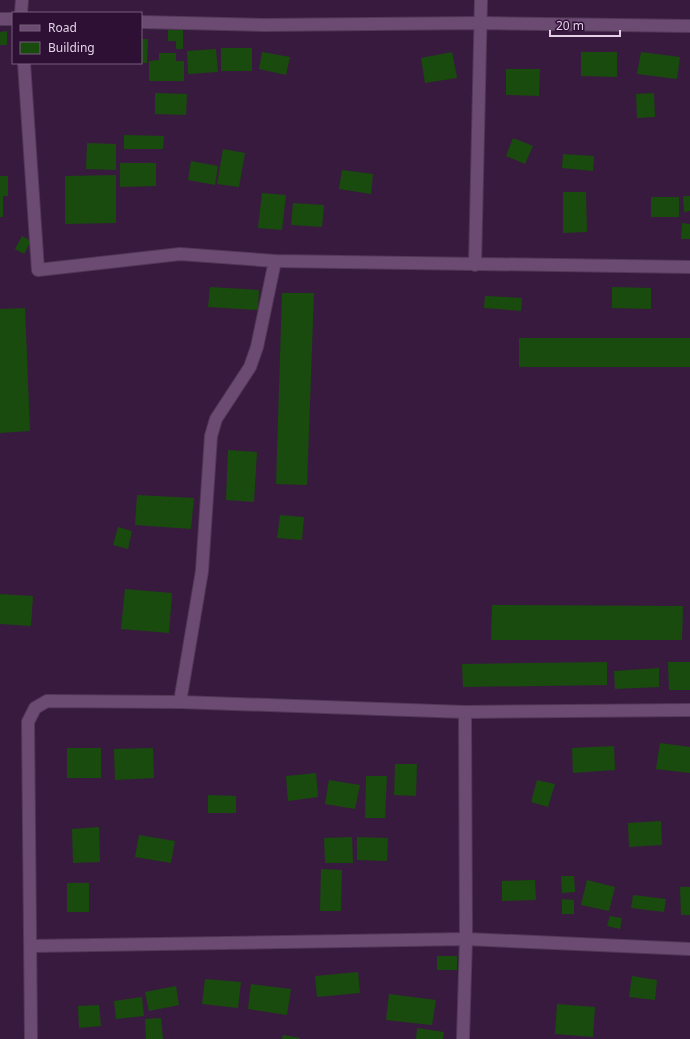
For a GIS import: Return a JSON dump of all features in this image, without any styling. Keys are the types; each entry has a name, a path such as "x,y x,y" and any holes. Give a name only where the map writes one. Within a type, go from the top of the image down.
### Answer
{"street":[{"path":"21,12 22,0"},
{"path":"475,265 481,0"},
{"path":"0,19 12,18"},
{"path":"142,22 263,25 481,24 690,26"},
{"path":"24,64 38,270 180,254 275,261 690,268"},
{"path":"180,702 202,571 211,436 216,419 253,360 275,261"},
{"path":"31,1039 28,722 35,708 47,701 180,702 465,712 690,710"},
{"path":"463,1039 466,939 465,712"},
{"path":"30,946 466,939 690,949"}],"building":[{"path":"168,30 183,30 183,49 176,49 176,41 168,41"},
{"path":"7,31 7,45 0,45 0,32"},
{"path":"142,39 148,39 147,63 142,63"},
{"path":"221,48 252,48 252,71 221,71"},
{"path":"216,49 218,72 188,74 187,51"},
{"path":"262,52 290,57 286,75 259,69"},
{"path":"452,52 457,78 425,83 421,58"},
{"path":"581,52 617,52 617,77 581,76"},
{"path":"641,52 680,57 677,79 637,74"},
{"path":"159,53 176,53 176,61 184,61 184,81 149,81 149,61 159,60"},
{"path":"506,69 540,69 539,96 506,95"},
{"path":"155,93 187,94 186,115 155,114"},
{"path":"654,93 655,117 637,118 636,94"},
{"path":"124,135 164,136 163,149 124,149"},
{"path":"513,138 533,146 525,164 506,156"},
{"path":"87,143 116,144 116,170 86,169"},
{"path":"223,149 245,153 239,187 217,184"},
{"path":"563,154 594,156 593,171 562,168"},
{"path":"191,161 218,166 215,185 188,180"},
{"path":"120,163 156,163 156,186 120,187"},
{"path":"342,170 373,174 371,194 339,189"},
{"path":"116,175 116,223 65,224 65,176"},
{"path":"0,176 8,176 8,196 3,196 3,217 0,217"},
{"path":"563,192 586,192 587,232 563,233"},
{"path":"262,193 286,195 282,230 258,228"},
{"path":"683,196 690,196 690,211 684,212"},
{"path":"651,197 679,197 679,217 651,217"},
{"path":"293,203 324,205 322,227 291,225"},
{"path":"682,223 690,224 690,239 681,239"},
{"path":"22,236 31,241 24,254 15,249"},
{"path":"210,287 259,290 258,310 208,307"},
{"path":"612,287 651,288 651,309 612,308"},
{"path":"282,293 314,293 307,485 276,484"},
{"path":"485,296 522,298 521,311 484,308"},
{"path":"25,308 30,431 0,433 0,309"},
{"path":"519,338 690,338 690,367 519,367"},
{"path":"228,450 257,452 254,502 226,500"},
{"path":"137,495 194,498 191,529 135,525"},
{"path":"280,515 304,517 302,540 277,538"},
{"path":"118,527 132,531 128,549 113,545"},
{"path":"125,589 172,593 169,633 121,629"},
{"path":"0,594 33,596 31,626 0,624"},
{"path":"492,605 683,606 682,640 491,640"},
{"path":"607,662 607,685 463,687 462,664"},
{"path":"668,662 690,662 690,690 669,690"},
{"path":"659,668 659,687 615,689 614,671"},
{"path":"660,743 690,747 690,773 656,769"},
{"path":"614,746 615,770 573,773 572,748"},
{"path":"67,748 101,748 101,778 67,778"},
{"path":"153,748 154,778 115,780 114,749"},
{"path":"395,764 417,764 416,796 394,795"},
{"path":"316,773 318,797 288,801 286,776"},
{"path":"366,776 387,776 385,818 365,818"},
{"path":"329,780 360,785 355,809 325,804"},
{"path":"537,780 555,784 548,807 531,802"},
{"path":"208,795 236,796 236,813 208,813"},
{"path":"661,821 662,845 629,847 628,823"},
{"path":"99,827 100,862 73,863 72,829"},
{"path":"139,835 175,841 171,863 135,857"},
{"path":"352,837 353,863 325,863 324,838"},
{"path":"357,837 388,838 387,861 357,860"},
{"path":"321,869 342,870 341,911 320,911"},
{"path":"561,876 574,876 575,892 562,893"},
{"path":"535,880 536,900 502,901 502,881"},
{"path":"587,880 615,887 609,911 581,905"},
{"path":"67,883 89,883 89,912 67,912"},
{"path":"680,887 690,887 690,915 681,915"},
{"path":"633,895 666,899 664,912 631,908"},
{"path":"562,899 574,900 574,914 562,914"},
{"path":"610,916 622,918 620,929 607,926"},
{"path":"437,956 457,956 457,970 437,970"},
{"path":"358,972 360,993 317,997 315,976"},
{"path":"632,976 657,980 655,1000 629,997"},
{"path":"205,979 241,982 238,1008 202,1004"},
{"path":"251,984 291,989 287,1015 248,1009"},
{"path":"176,986 179,1005 149,1011 145,992"},
{"path":"389,994 436,1000 432,1025 386,1020"},
{"path":"142,997 144,1016 116,1019 114,1001"},
{"path":"557,1004 595,1007 593,1037 555,1034"},
{"path":"99,1005 101,1026 79,1028 78,1006"},
{"path":"161,1018 163,1039 146,1039 145,1019"},
{"path":"417,1028 444,1032 443,1039 416,1039"},
{"path":"283,1035 300,1038 300,1039 282,1039"}]}
